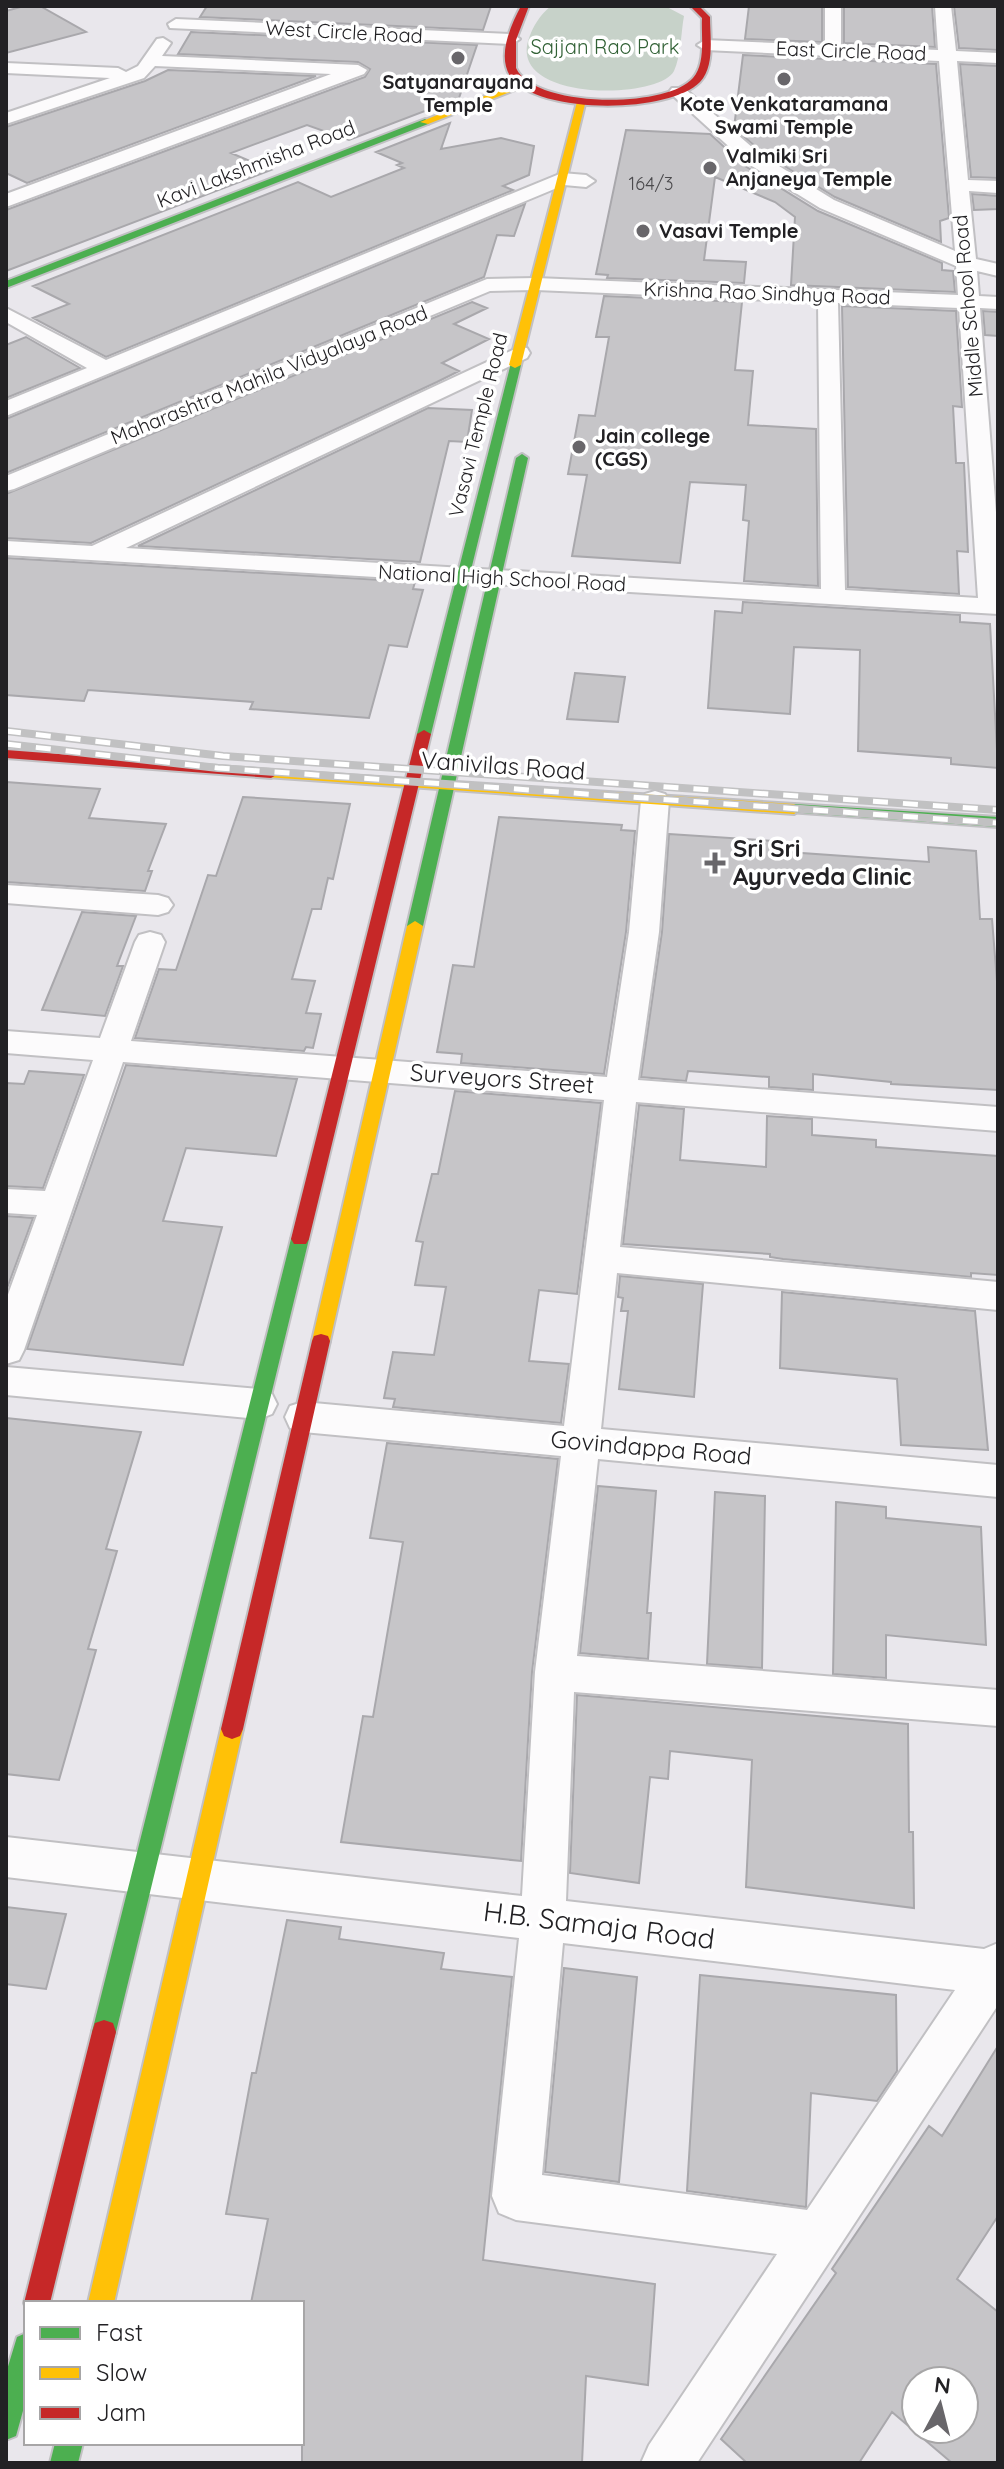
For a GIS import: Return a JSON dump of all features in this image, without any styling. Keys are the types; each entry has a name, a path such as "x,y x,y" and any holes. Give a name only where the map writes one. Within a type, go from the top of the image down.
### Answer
{"main road":[{"path":"525,6 512,39 512,71 522,84 546,94 581,100 602,108 678,92 694,83 700,75 706,17 694,6"},
{"name":"Kavi Lakshmisha Road","path":"6,285 522,84"},
{"name":"Vasavi Temple Road","path":"101,2301 448,787 460,764 495,578 513,434 519,353 581,100"},
{"name":"Vasavi Temple Road","path":"37,2301 464,576 513,434"},
{"name":"Vanivilas Road","path":"6,754 448,787 998,822"},
{"name":"Vanivilas Road","path":"392,759 460,764"},
{"path":"6,2426 24,2354"}],"street":[{"path":"6,119 145,67 187,6"},
{"path":"833,6 833,51"},
{"name":"Middle School Road","path":"943,6 994,607"},
{"name":"West Circle Road","path":"176,24 406,43 512,39"},
{"name":"East Circle Road","path":"705,45 998,58"},
{"path":"6,68 358,70 6,201"},
{"path":"678,92 754,159 827,204 966,263 998,270"},
{"path":"6,409 562,179 586,181"},
{"path":"958,185 998,187"},
{"name":"Krishna Rao Sindhya Road","path":"536,284 998,303"},
{"name":"Maharashtra Mahila Vidyalaya Road","path":"6,484 483,286 536,284"},
{"path":"828,296 833,597"},
{"path":"6,314 104,368"},
{"path":"92,554 519,353"},
{"name":"National High School Road","path":"6,548 994,607"},
{"path":"655,800 644,932 621,1089 555,1672 543,1918 516,2196 816,2235"},
{"path":"6,894 158,905"},
{"path":"6,1350 150,942"},
{"name":"Surveyors Street","path":"6,1042 998,1119"},
{"path":"6,1201 55,1204"},
{"path":"602,1258 998,1296"},
{"path":"6,1381 259,1404"},
{"name":"Govindappa Road","path":"303,1417 998,1481"},
{"path":"555,1672 998,1708"},
{"path":"6,1857 143,1872"},
{"name":"H.B. Samaja Road","path":"143,1872 996,1971"},
{"path":"667,2463 816,2235 996,1971"}],"green space":[{"name":"Sajjan Rao Park","path":"551,6 665,6 684,16 674,71 663,81 617,90 589,90 563,85 542,76 529,61 528,41 537,22"}],"building":[{"path":"40,6 86,32 6,53 6,11"},
{"path":"207,6 491,6 483,30 200,17"},
{"path":"749,6 822,6 822,42 745,39"},
{"path":"844,6 932,6 935,47 844,43"},
{"path":"954,6 998,6 998,50 959,48"},
{"path":"191,32 477,45 459,98 349,140 307,125 231,153 271,170 6,271 6,210 365,77 370,69 358,62 178,54"},
{"path":"743,55 936,64 949,218 940,221 941,242 835,197 763,153 734,128"},
{"path":"960,64 998,66 998,178 971,177"},
{"path":"168,70 316,76 27,183 6,173 6,127 145,81"},
{"path":"450,123 441,149 501,138 534,146 529,175 503,186 513,190 106,357 33,318 69,304 33,286 298,182 331,197 404,168 397,165 402,163 376,152"},
{"path":"626,130 710,134 745,166 818,211 942,263 942,270 953,271 955,292 791,285 795,217 775,202 715,177 704,260 746,262 744,283 607,278 608,275 596,274"},
{"path":"972,194 998,196 998,209 974,210"},
{"path":"525,204 514,236 497,235 484,277 6,473 6,419"},
{"path":"604,296 742,302 735,370 753,371 748,425 816,429 818,586 744,581 749,521 743,520 746,485 690,482 680,563 572,556 587,475 568,474 579,415 595,416 609,337 596,337"},
{"path":"472,302 487,308 454,324 489,339 442,363 459,371 91,543 6,538 6,494"},
{"path":"842,306 956,311 962,407 953,406 956,463 964,463 968,552 957,551 959,594 848,587"},
{"path":"983,311 998,312 998,336 985,335"},
{"path":"26,337 80,368 6,398 6,345"},
{"path":"428,408 472,410 467,442 449,441 420,562 138,546"},
{"path":"6,558 415,582 413,589 423,590 407,647 389,645 369,718 250,709 253,702 88,690 84,701 6,695"},
{"path":"743,602 960,615 960,622 990,624 998,768 951,764 951,758 858,751 860,650 794,647 790,714 708,708 715,611 742,613"},
{"path":"575,673 625,677 618,722 567,719"},
{"path":"6,782 100,789 89,818 166,824 148,871 152,871 145,891 6,882"},
{"path":"243,797 350,804 333,879 328,878 321,909 312,909 292,979 315,981 306,1013 321,1014 313,1048 306,1047 304,1051 135,1038 159,969 176,970 208,875 216,876"},
{"path":"499,817 622,825 621,830 635,831 626,932 604,1074 461,1063 462,1054 437,1052 453,965 474,967"},
{"path":"669,834 789,842 788,852 929,862 928,847 976,851 980,919 992,919 998,994 998,1090 891,1084 813,1074 813,1090 769,1087 769,1077 688,1071 686,1081 641,1077 662,932"},
{"path":"82,912 136,916 117,966 123,966 105,1016 42,1010"},
{"path":"126,1065 297,1079 276,1156 186,1148 163,1221 222,1227 183,1365 27,1349"},
{"path":"29,1071 84,1075 43,1188 6,1186 6,1083 24,1084"},
{"path":"455,1091 601,1103 577,1294 539,1290 529,1361 569,1364 561,1423 393,1407 395,1399 384,1398 393,1352 434,1355 446,1287 415,1285 423,1242 416,1241 432,1174 438,1174"},
{"path":"639,1105 684,1109 680,1160 766,1167 767,1116 812,1119 812,1135 876,1140 876,1147 998,1156 998,1275 971,1273 971,1277 783,1259 770,1257 770,1254 623,1244"},
{"path":"6,1216 33,1218 6,1291"},
{"path":"620,1276 703,1284 694,1397 619,1389 628,1311 621,1311 623,1298 618,1297"},
{"path":"782,1292 975,1311 988,1450 901,1445 897,1379 780,1368"},
{"path":"6,1418 141,1432 106,1549 117,1551 88,1649 96,1650 59,1780 6,1774"},
{"path":"387,1443 558,1459 532,1672 521,1861 341,1842 363,1716 373,1717 403,1542 370,1538"},
{"path":"598,1486 656,1491 647,1613 651,1613 648,1659 580,1653"},
{"path":"715,1492 765,1496 762,1668 707,1664"},
{"path":"836,1502 886,1507 886,1518 981,1527 986,1645 886,1635 886,1678 833,1674"},
{"path":"577,1695 908,1724 909,1832 913,1832 914,1908 746,1887 752,1760 670,1751 668,1779 650,1777 639,1883 570,1873"},
{"path":"6,1907 66,1914 46,1989 6,1984"},
{"path":"287,1920 341,1927 339,1939 444,1953 441,1969 512,1977 483,2260 655,2284 648,2385 586,2376 582,2463 302,2463 304,2301 251,2301 268,2219 226,2214 252,2073 256,2073"},
{"path":"564,1968 637,1977 619,2182 545,2172"},
{"path":"700,1975 896,1995 897,2071 877,2101 811,2093 806,2207 687,2191"},
{"path":"998,2046 998,2216 957,2279 998,2312 998,2463 952,2463 931,2445 980,2445 980,2365 900,2365 900,2419 892,2412 859,2463 747,2463 721,2439 836,2273 832,2269 929,2126 942,2136"}],"railway":[{"path":"6,731 223,756 998,810"},
{"path":"6,744 218,768 998,823"}],"traffic: fast":[{"path":"6,285 425,122"},
{"path":"424,734 515,365"},
{"path":"415,926 522,458"},
{"path":"794,809 998,822"},
{"path":"104,2032 300,1239"},
{"path":"6,2426 24,2354"},
{"path":"64,2463 68,2445"}],"traffic: slow":[{"path":"425,122 522,84"},
{"path":"515,365 581,100"},
{"path":"271,774 794,809"},
{"path":"321,1341 415,926"},
{"path":"101,2301 232,1729"}],"traffic: jam":[{"path":"525,6 510,50 511,68 515,76 528,87 549,96 603,102 658,97 680,91 695,82 705,60 706,17 694,6"},
{"path":"300,1239 424,734"},
{"path":"6,754 271,774"},
{"path":"232,1729 321,1341"},
{"path":"37,2301 104,2032"}],"place":[{"name":"Satyanarayana Temple","path":"458,58"},
{"name":"Kote Venkataramana Swami Temple","path":"784,79"},
{"name":"Valmiki Sri Anjaneya Temple","path":"710,168"},
{"name":"Vasavi Temple","path":"643,231"},
{"name":"Jain college (CGS)","path":"579,447"},
{"name":"Sri Sri Ayurveda Clinic","path":"715,863"}]}
